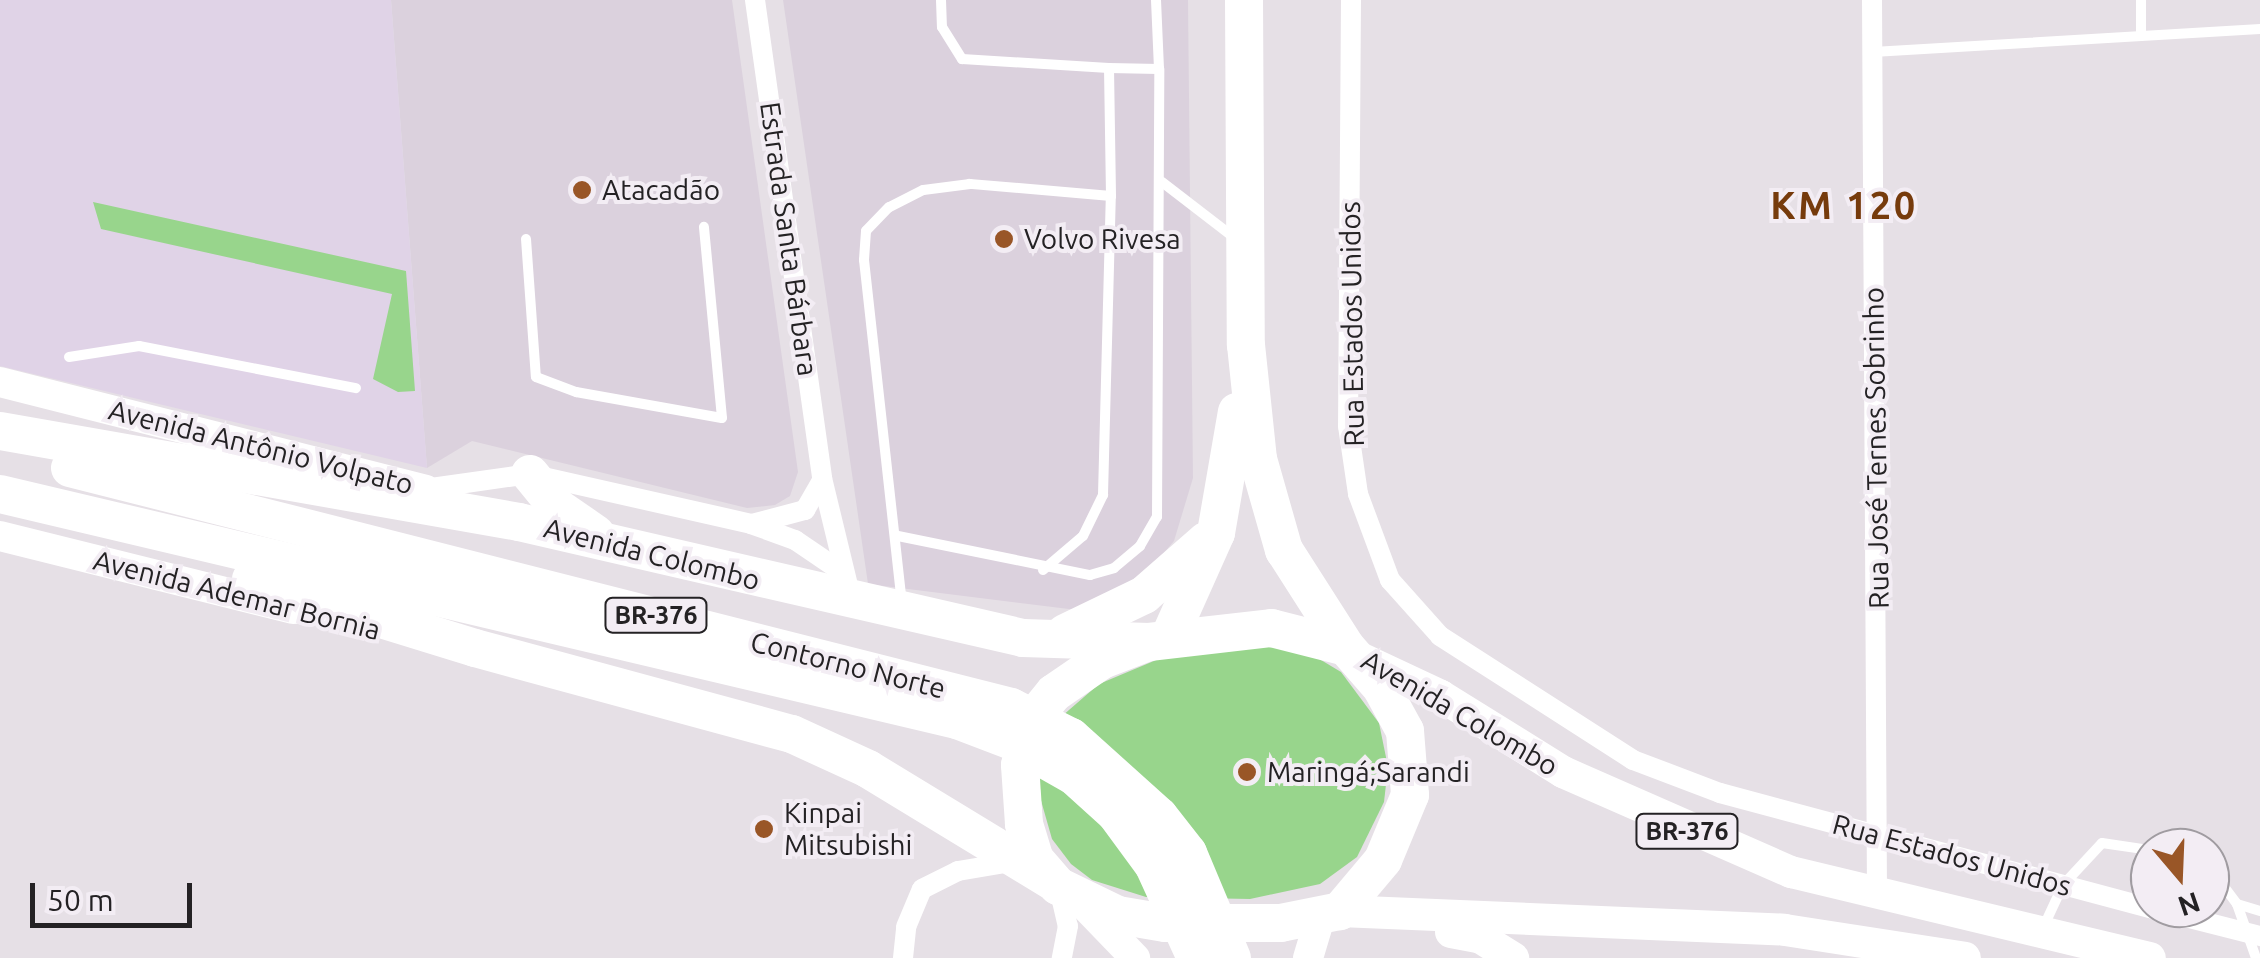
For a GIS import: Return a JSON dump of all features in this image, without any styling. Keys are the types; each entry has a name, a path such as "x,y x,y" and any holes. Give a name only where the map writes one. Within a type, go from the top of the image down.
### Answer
{"highway":[{"path":"0,502 475,648 792,734 868,769 1011,862 1062,891 1118,915 1165,923 1330,914 1383,860 1410,794 1405,732 1284,550 1268,510 1246,345 1244,0"},
{"path":"1062,891 1035,860 1024,824 1020,765 1026,738 1054,693 1102,660 1159,640 1216,534 1246,345"},
{"name":"Avenida Colombo","path":"0,431 518,522 616,546 848,588 903,613 1048,640 1159,640 1271,628 1353,653"},
{"name":"Contorno Norte","path":"0,451 1012,707 1071,737 1159,816 1188,853 1232,958"},
{"path":"530,474 557,506 616,546"},
{"name":"Contorno Norte","path":"0,494 957,720 1012,740 1074,776 1116,814 1154,866 1196,958"},
{"path":"1048,640 1117,612 1216,534"}],"main road":[{"name":"Avenida Colombo","path":"1353,653 1680,828 1877,896 2150,958"},
{"path":"1330,914 1786,930 1965,958"},
{"path":"1384,916 1482,938 1514,958"}],"street":[{"name":"Estrada Santa Bárbara","path":"755,0 822,478 848,588"},
{"name":"Rua Estados Unidos","path":"1352,0 1348,426 1358,494 1390,580 1440,636 1633,760 1720,793 2130,903"},
{"name":"Rua José Ternes Sobrinho","path":"1872,0 1880,836 1877,896"},
{"name":"Avenida Antônio Volpato","path":"0,382 424,489 518,522"},
{"path":"424,489 530,474 751,524 795,540 848,588"},
{"path":"751,524 797,515 813,502 822,478"},
{"name":"Avenida Ademar Bornia","path":"0,536 441,646 475,648"},
{"path":"903,958 906,927 922,889 938,877 1011,862"},
{"path":"1062,891 1062,958"},
{"path":"1062,891 1135,958"},
{"path":"1308,958 1330,914"},
{"name":"Rua Estados Unidos","path":"2225,928 2255,936"}],"lane":[{"path":"942,0 942,27 962,59 1159,69"},
{"path":"898,536 1043,570 1090,574 1114,568 1140,546 1158,517 1162,182 1156,0"},
{"path":"2141,0 2141,36"},
{"path":"1872,52 2260,29"},
{"path":"1043,570 1083,536 1103,495 1111,196 1109,68"},
{"path":"1162,182 1245,246"},
{"path":"903,613 898,536 864,260 866,231 889,207 922,190 970,184 1111,196"},
{"path":"526,239 536,377 576,392 722,418 704,227"},
{"path":"70,358 139,346 356,388"},
{"path":"2042,931 2063,885 2102,844 2130,848"},
{"path":"2230,895 2255,936 2256,958"},
{"path":"2237,904 2260,910"}],"shaded area":[{"path":"0,0 391,0 427,468 0,366"},
{"name":"Atacadão","path":"391,0 732,0 798,472 790,496 775,505 747,508 472,441 427,468"},
{"name":"Volvo Rivesa","path":"783,0 1188,0 1193,478 1174,541 1141,580 1085,611 868,584"}],"green space":[{"path":"93,202 406,271 415,391 398,392 373,379 392,294 101,229"},
{"path":"1265,645 1316,657 1341,672 1379,723 1388,767 1384,802 1357,857 1320,884 1250,899 1146,897 1092,880 1071,864 1052,839 1040,797 1037,771 1054,723 1099,684 1161,658"}],"place":[{"name":"Atacadão","path":"582,190"},
{"name":"Volvo Rivesa","path":"1004,239"},
{"name":"Maringá;Sarandi","path":"1247,772"},
{"name":"Kinpai Mitsubishi","path":"764,829"}],"district":[{"name":"KM 120","path":"1844,206"}]}
